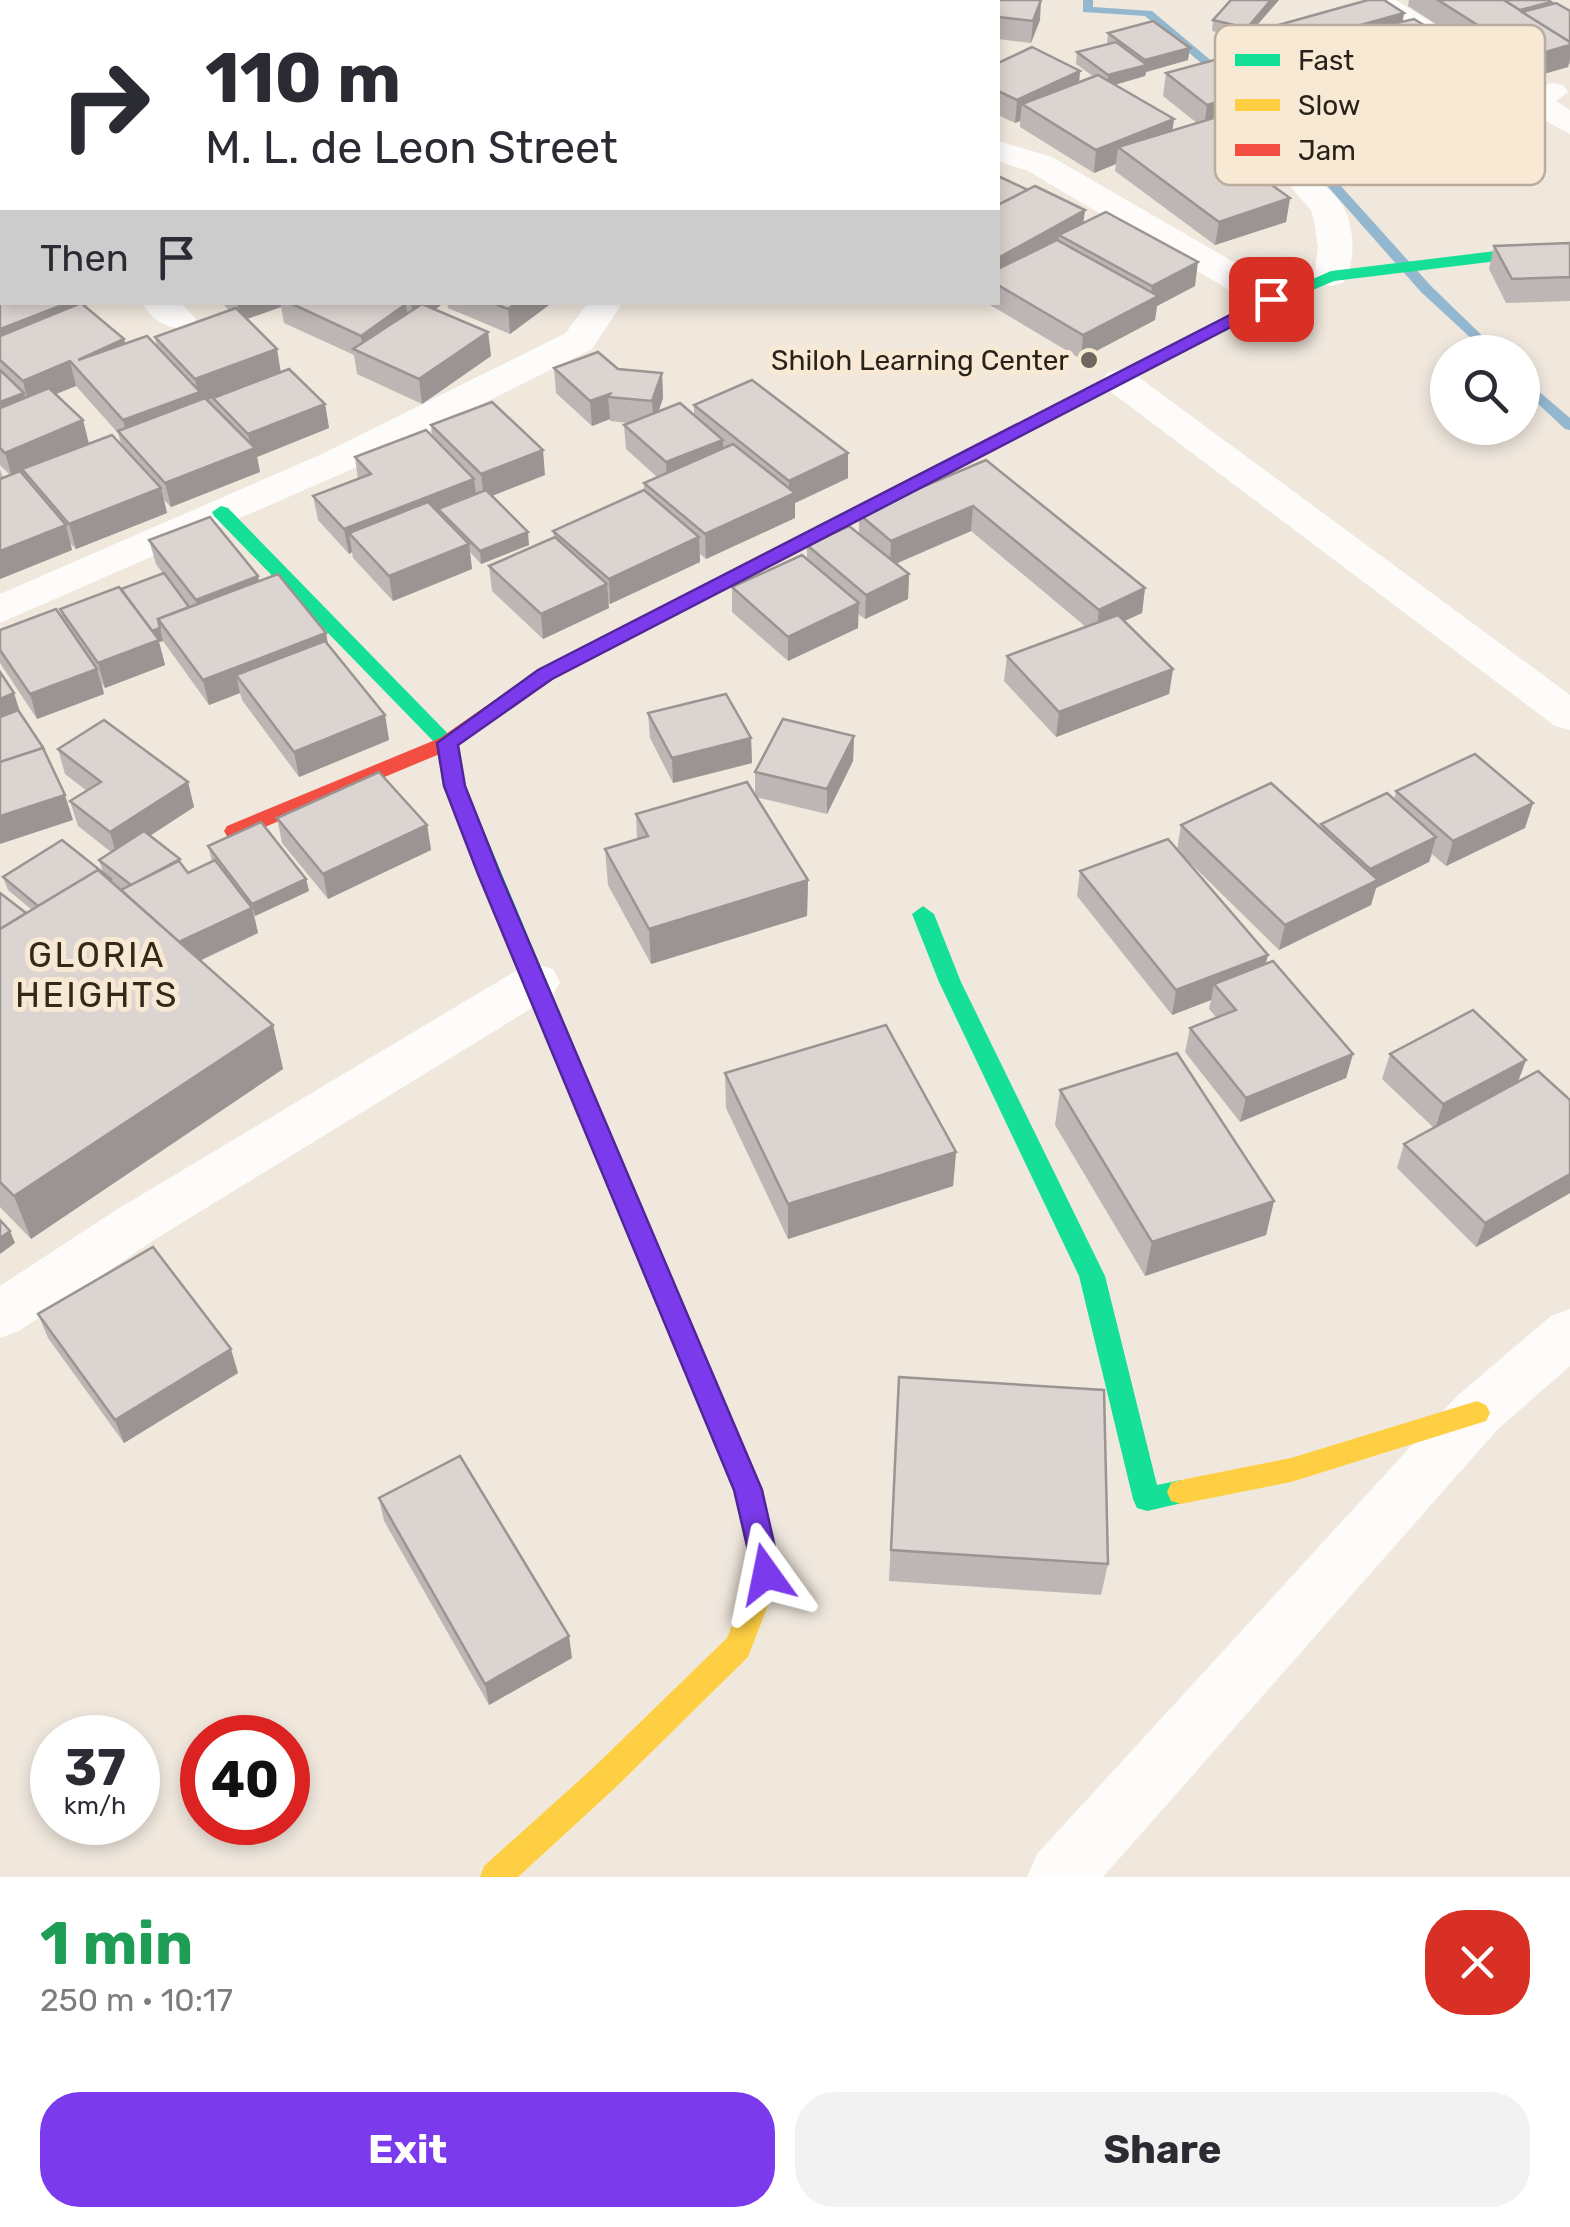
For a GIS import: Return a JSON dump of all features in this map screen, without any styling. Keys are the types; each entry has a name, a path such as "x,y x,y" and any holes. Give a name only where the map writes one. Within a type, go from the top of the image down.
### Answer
{"street":[{"path":"1382,1 1419,25"},
{"path":"1545,94 1570,86"},
{"path":"1545,108 1570,124"},
{"path":"1000,152 1040,164 1271,299"},
{"path":"1306,185 1327,207 1346,274"},
{"path":"235,831 447,743 545,675 1271,299 1346,274 1436,260 1570,247"},
{"path":"0,610 336,462 579,341 604,305"},
{"path":"1120,380 1570,716"},
{"path":"221,512 447,743 454,786 748,1490 766,1574 738,1647 604,1778 495,1877"},
{"path":"922,914 950,982 1092,1276 1148,1499 1291,1470 1477,1413"},
{"path":"0,1315 134,1224 536,982"},
{"path":"1060,1877 1477,1413 1570,1332"}],"building":[{"path":"1000,0 1041,0 1033,21 1000,17"},
{"path":"1231,0 1271,0 1250,25 1213,20"},
{"path":"1368,0 1384,0 1404,13 1361,25 1279,25"},
{"path":"1438,0 1504,0 1543,25 1477,25"},
{"path":"1504,0 1548,0 1551,2 1520,10"},
{"path":"1556,3 1570,11 1570,42 1545,25 1522,12"},
{"path":"1414,19 1424,25 1388,25"},
{"path":"1153,21 1190,48 1145,60 1108,33"},
{"path":"1545,26 1570,42 1545,52"},
{"path":"1116,42 1147,65 1108,75 1077,52"},
{"path":"1032,47 1080,71 1017,100 1000,92 1000,62"},
{"path":"1215,60 1215,103 1207,105 1166,73"},
{"path":"1098,75 1174,119 1096,150 1022,104"},
{"path":"1215,118 1215,185 1272,185 1290,198 1219,222 1118,147"},
{"path":"1000,177 1028,190 1000,204"},
{"path":"1035,186 1085,210 1000,257 1000,204"},
{"path":"1106,212 1198,262 1152,286 1059,235"},
{"path":"1057,240 1158,296 1083,335 1000,286 1000,268"},
{"path":"1570,243 1570,277 1512,279 1494,246"},
{"path":"0,305 62,305 0,329"},
{"path":"83,305 124,339 78,360 147,336 200,392 123,420 70,361 23,381 0,360 0,336"},
{"path":"294,305 405,305 361,336"},
{"path":"420,305 488,332 419,379 353,349"},
{"path":"236,308 277,349 195,379 155,337"},
{"path":"598,352 618,369 662,373 652,401 608,397 610,394 590,401 554,368"},
{"path":"289,369 325,404 248,434 213,398"},
{"path":"0,370 24,393 0,402"},
{"path":"752,380 848,453 789,481 694,405"},
{"path":"49,388 83,420 5,453 0,448 0,408"},
{"path":"205,398 255,448 165,483 118,431"},
{"path":"492,402 543,450 481,474 431,425"},
{"path":"680,403 723,440 666,462 624,425"},
{"path":"426,430 474,479 344,529 313,496 371,474 355,457"},
{"path":"112,435 161,488 69,524 22,469"},
{"path":"733,444 795,493 705,534 644,483"},
{"path":"986,460 1145,588 1099,610 973,506 891,541 859,514"},
{"path":"20,471 66,525 0,551 0,479"},
{"path":"486,490 528,532 480,551 438,509"},
{"path":"644,490 699,537 609,579 553,531"},
{"path":"428,502 469,544 389,576 349,533"},
{"path":"210,517 258,576 196,600 149,540"},
{"path":"849,526 909,574 866,595 807,545"},
{"path":"555,537 607,584 541,614 489,566"},
{"path":"802,555 859,603 788,637 732,587"},
{"path":"164,573 189,607 158,619 160,628 152,631 121,589"},
{"path":"278,574 326,633 203,680 158,619"},
{"path":"119,587 159,640 98,663 60,609"},
{"path":"56,609 97,669 30,694 0,650 0,630"},
{"path":"1118,615 1173,669 1059,712 1007,656"},
{"path":"325,641 385,715 294,752 236,675"},
{"path":"0,672 14,693 0,699"},
{"path":"726,694 751,738 672,758 648,713"},
{"path":"18,710 44,749 0,762 0,717"},
{"path":"783,719 854,736 827,789 755,772"},
{"path":"104,720 188,782 110,832 70,801 101,782 58,749"},
{"path":"43,748 65,795 0,816 0,762"},
{"path":"1475,754 1533,803 1453,841 1396,791"},
{"path":"379,772 427,825 323,874 277,818"},
{"path":"747,782 808,880 649,929 605,849 648,836 636,814"},
{"path":"1271,783 1378,880 1285,925 1181,825"},
{"path":"1387,793 1436,837 1370,869 1321,824"},
{"path":"261,822 306,879 252,904 208,846"},
{"path":"144,831 180,859 131,885 99,860"},
{"path":"1168,839 1268,955 1176,990 1080,871"},
{"path":"62,840 111,879 98,870 38,906 3,877"},
{"path":"215,860 252,908 179,942 121,890 179,861 188,873"},
{"path":"98,870 273,1025 14,1196 0,1182 0,929"},
{"path":"0,893 26,913 0,929"},
{"path":"1273,961 1353,1054 1246,1098 1190,1028 1236,1010 1214,984"},
{"path":"1473,1010 1526,1060 1443,1104 1390,1054"},
{"path":"886,1025 956,1152 788,1204 725,1073"},
{"path":"1177,1053 1274,1201 1152,1242 1060,1090"},
{"path":"1538,1071 1570,1100 1570,1174 1485,1223 1404,1144"},
{"path":"0,1220 10,1231 0,1238"},
{"path":"153,1247 231,1349 115,1420 38,1314"},
{"path":"899,1377 1104,1390 1108,1564 891,1550"},
{"path":"460,1456 569,1636 485,1684 379,1498"}],"waterway":[{"path":"1088,0 1087,10 1148,13 1215,67"},
{"path":"1333,185 1426,289 1475,335"},
{"path":"1540,398 1570,426"}],"traffic: fast":[{"path":"1241,314 1331,276 1570,247"},
{"path":"221,512 447,743 454,786 657,1275"},
{"path":"923,914 950,982 1092,1276 1147,1499 1181,1492"}],"traffic: slow":[{"path":"771,558 1241,314"},
{"path":"1181,1492 1291,1470 1477,1413"},
{"path":"495,1877 604,1778 738,1647 766,1574"}],"traffic: jam":[{"path":"235,831 447,743 545,675 771,558"},
{"path":"657,1275 748,1491 766,1574"}],"place":[{"name":"Shiloh Learning Center","path":"1089,360"}],"district":[{"name":"GLORIA HEIGHTS","path":"97,975"}],"route":[{"path":"766,1574 748,1490 489,874 454,786 447,743 545,675 1271,299"}]}
